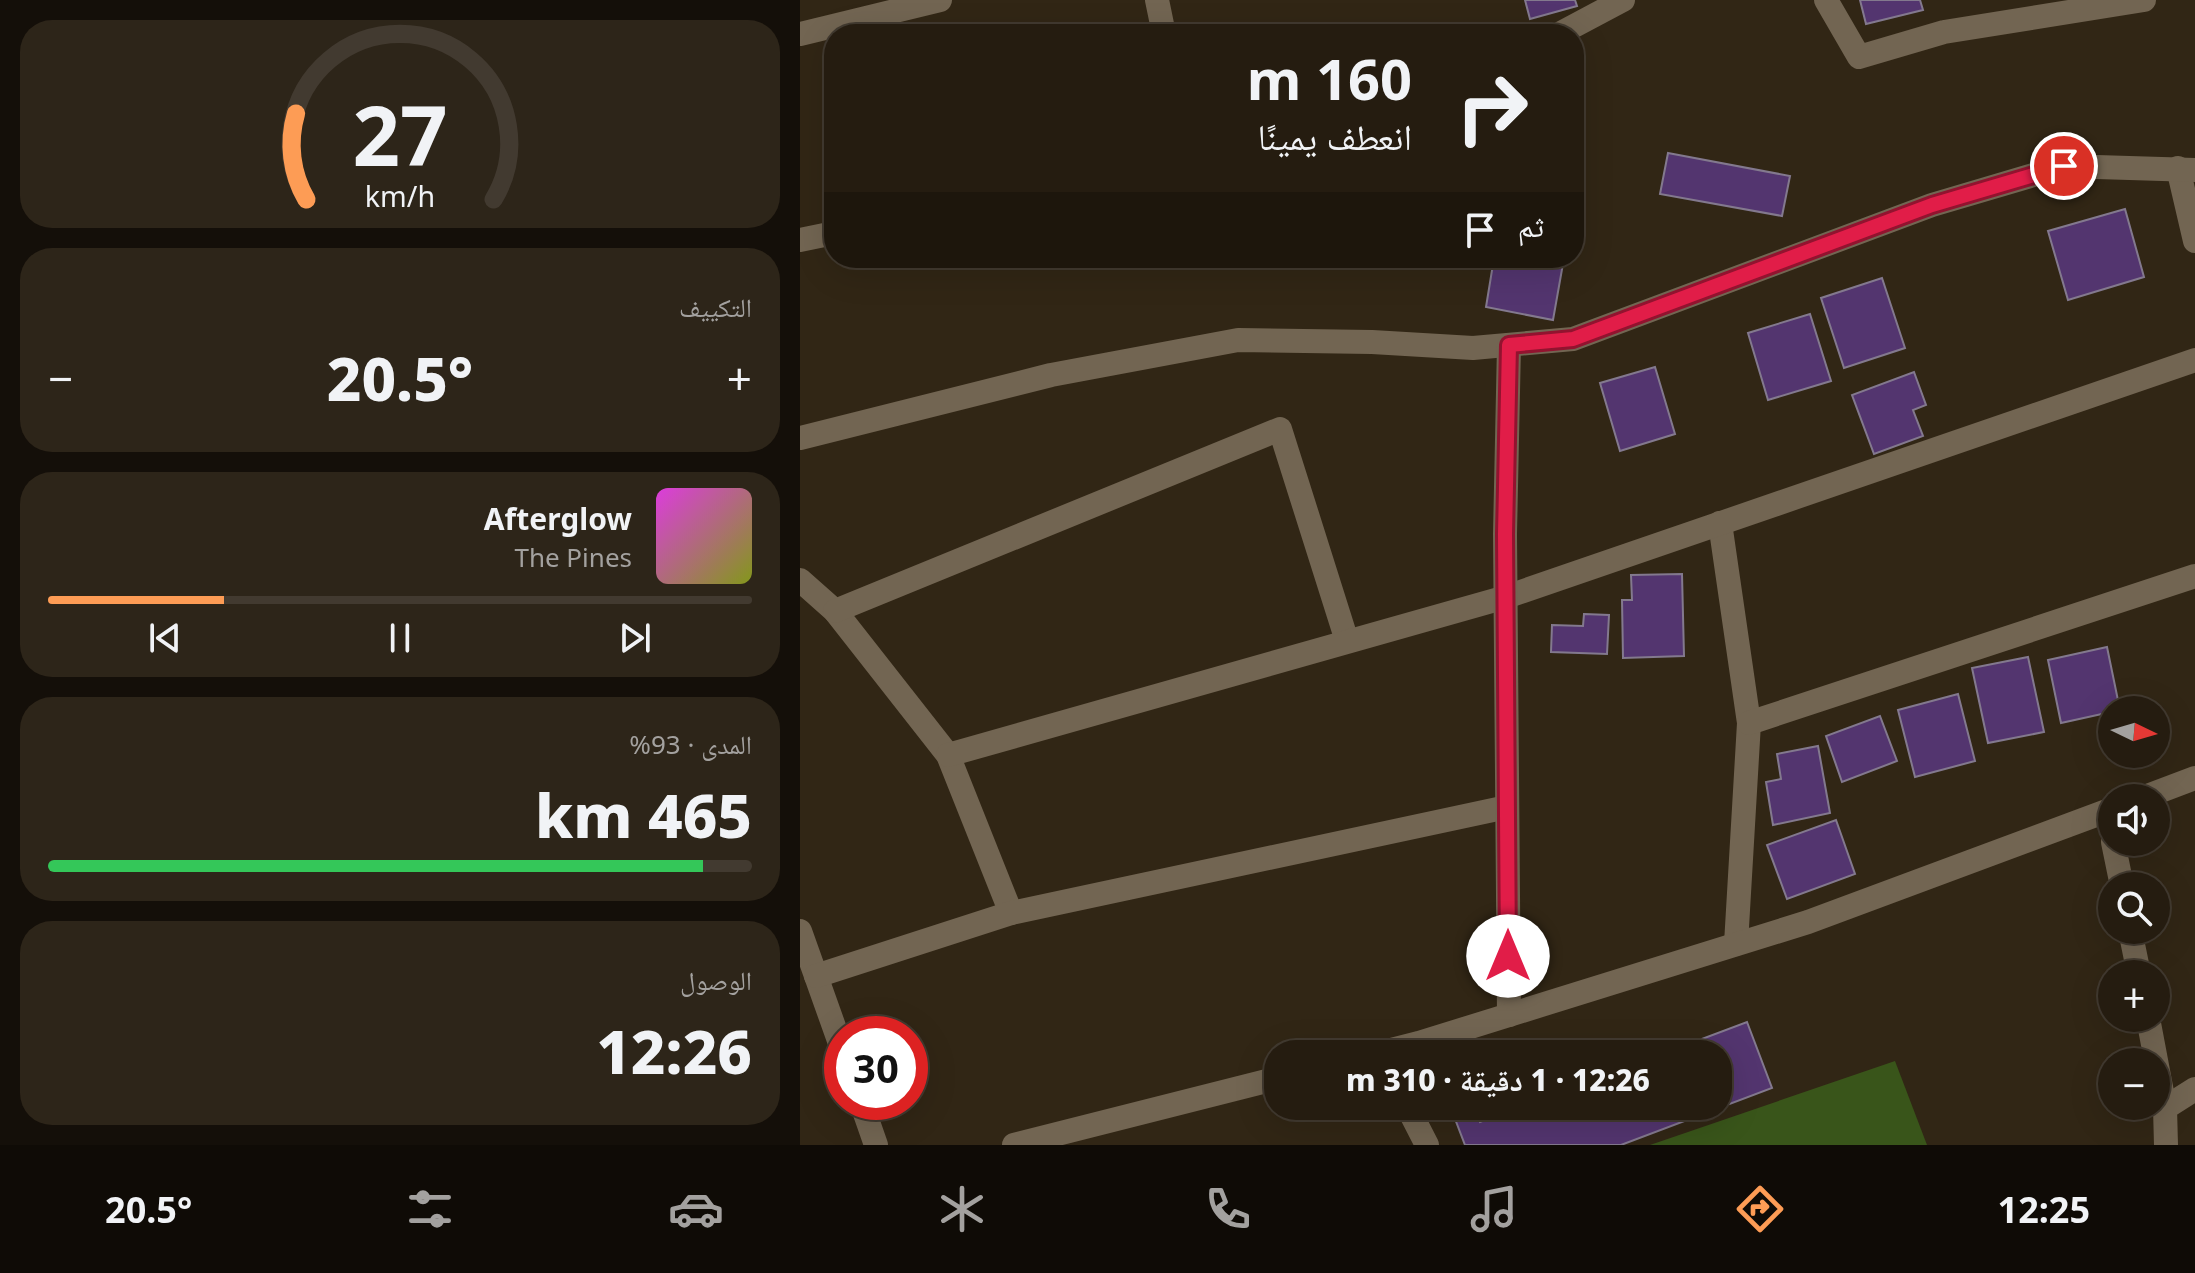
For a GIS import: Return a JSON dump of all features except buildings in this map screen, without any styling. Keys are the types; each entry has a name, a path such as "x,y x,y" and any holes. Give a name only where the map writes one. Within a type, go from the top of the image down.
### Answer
{"street":[{"path":"841,24 940,0"},
{"path":"1157,0 1162,24"},
{"path":"1578,24 1623,0"},
{"path":"1826,0 1859,57 1944,32 2144,0"},
{"path":"800,34 824,28"},
{"path":"800,438 1051,375 1238,340 1372,342 1473,348 1573,339 1932,205 2064,166 2187,169 2195,241"},
{"path":"800,240 824,235"},
{"path":"1509,345 1506,597 1509,1015"},
{"path":"948,755 1506,597 2195,360"},
{"path":"835,611 1280,429 1347,641"},
{"path":"1720,523 1749,723 1736,944"},
{"path":"1749,723 2195,576"},
{"path":"800,580 835,611 948,755 1011,913"},
{"path":"2170,787 2195,778"},
{"path":"816,976 1011,913 1507,807"},
{"path":"1426,1040 1808,922 2098,814"},
{"path":"800,931 830,1016"},
{"path":"1014,1145 1264,1082"},
{"path":"2170,1105 2195,1089"},
{"path":"867,1120 876,1145"},
{"path":"1414,1120 1427,1145"},
{"path":"2165,1120 2166,1145"}],"green space":[{"path":"1895,1061 1927,1145 1650,1145 1723,1120 1732,1120 1732,1117"}],"route":[{"path":"1508,956 1505,534 1509,345 1573,339 1932,205 2064,166"}]}
